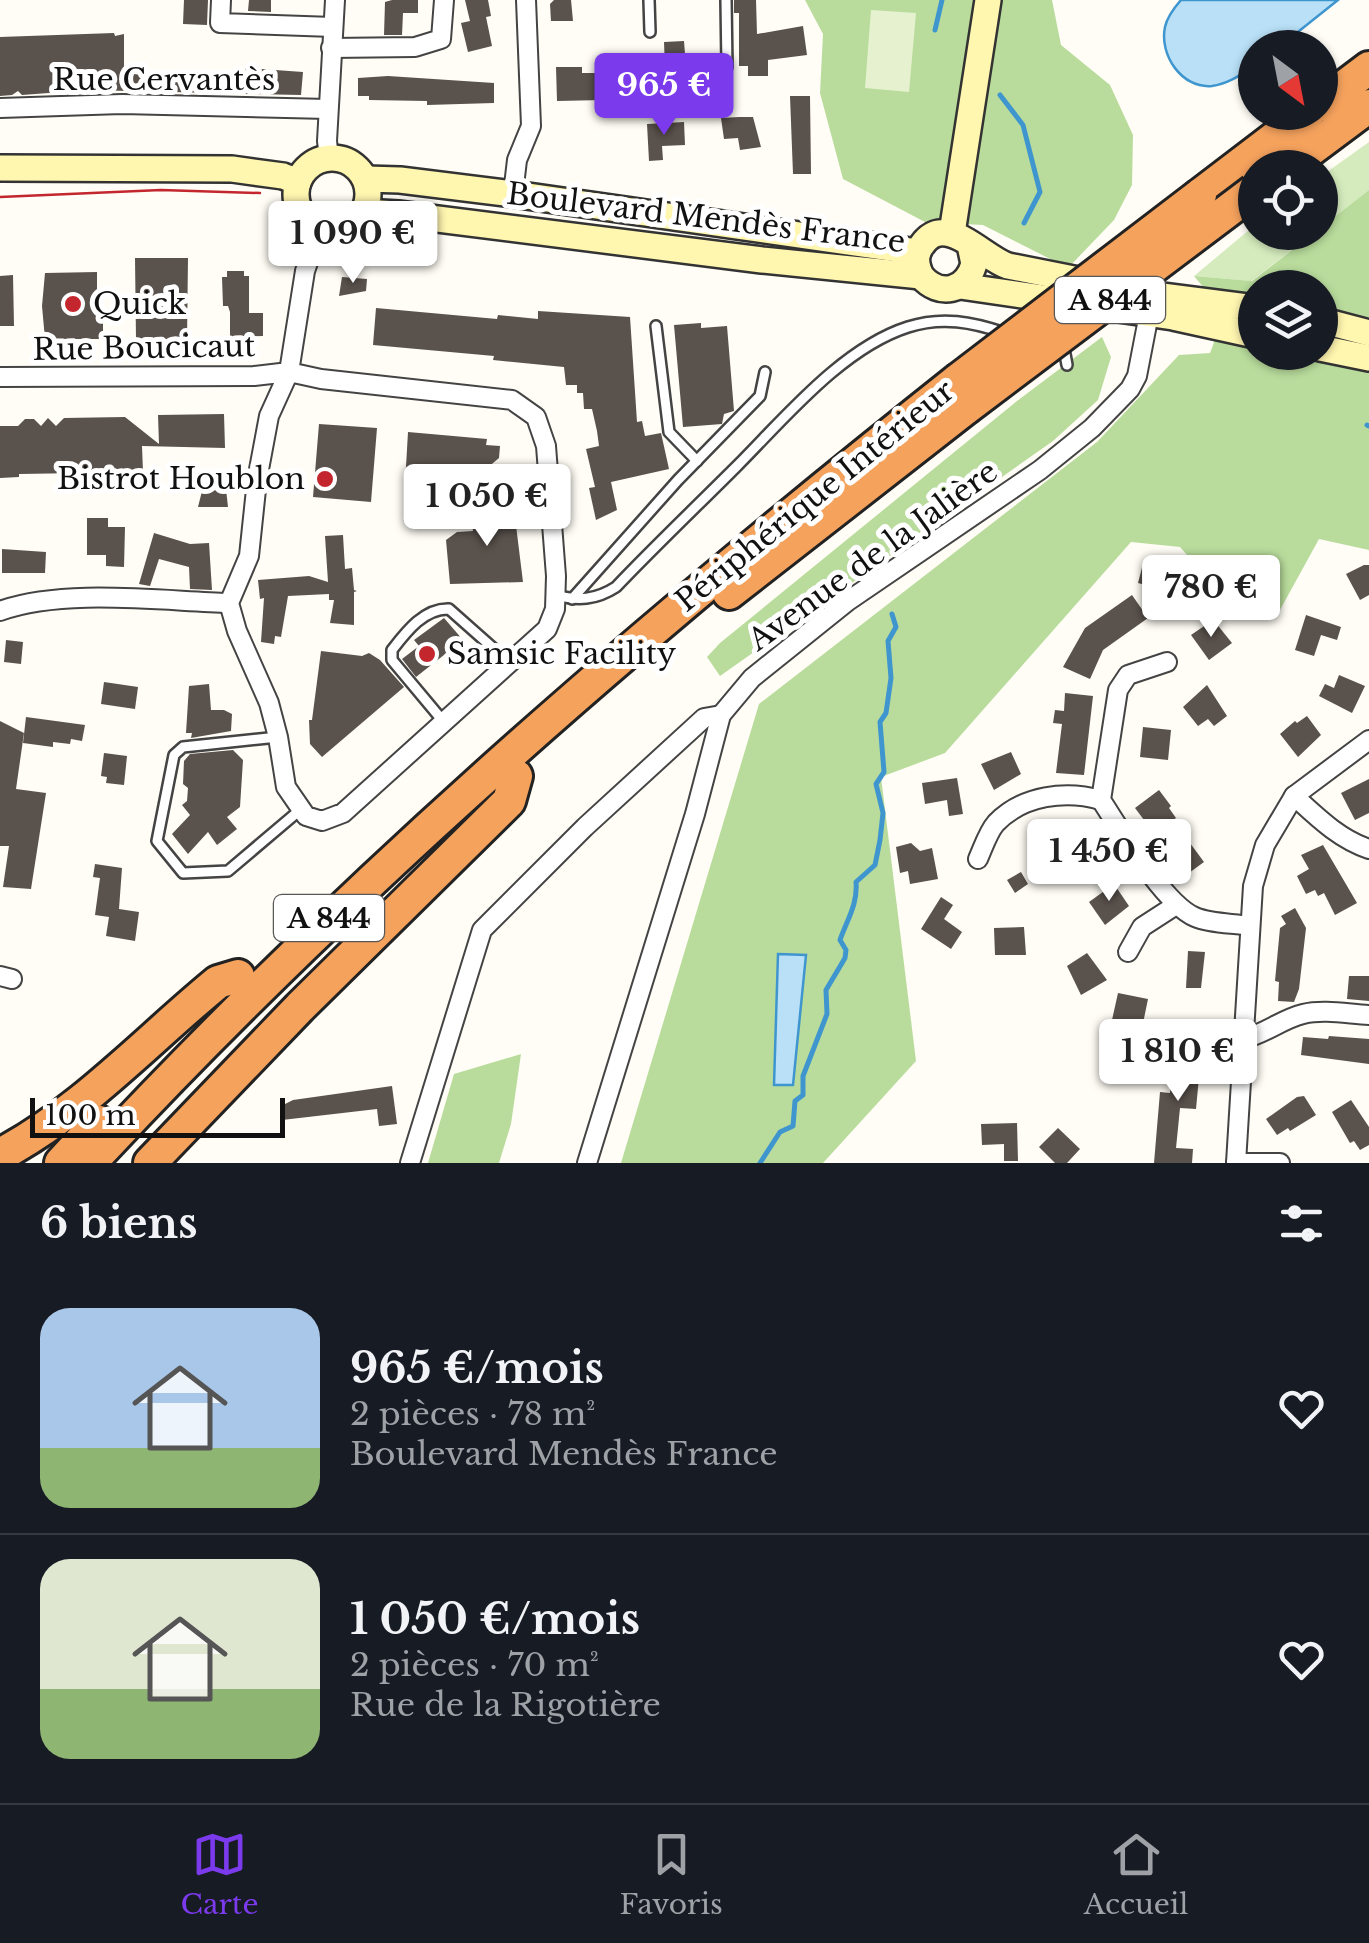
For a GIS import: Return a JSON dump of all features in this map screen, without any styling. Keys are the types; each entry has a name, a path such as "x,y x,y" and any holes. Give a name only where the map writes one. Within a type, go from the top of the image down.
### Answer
{"highway":[{"path":"1338,91 1369,68"},
{"path":"1310,150 1369,106"},
{"name":"Périphérique Intérieur","path":"90,1163 330,917 583,688 962,394 1200,194 1285,130"},
{"name":"A 844","path":"121,1163 310,967 516,776 962,394 1238,201"},
{"path":"61,1163 238,976 424,801 544,702 583,688"},
{"path":"150,1163 509,801 516,776"},
{"path":"0,1156 80,1102 218,982 238,976"},
{"path":"167,1163 202,1109"}],"main road":[{"path":"960,286 970,277 974,264 961,239 988,0"},
{"path":"330,158 353,164 366,180 368,198 364,212 342,229 320,228 300,212 298,182 310,166 330,158"},
{"path":"0,168 232,168 298,182"},
{"name":"Boulevard Mendès France","path":"366,180 400,180 513,194 919,264"},
{"name":"Boulevard Mendès France","path":"364,212 762,260 919,264"},
{"path":"1238,308 1152,305 960,286 939,289 919,264 931,236 961,239 1008,266 1152,305 1238,330"},
{"path":"1338,325 1369,333"},
{"path":"1338,352 1369,358"}],"street":[{"path":"221,0 220,23 333,27"},
{"path":"330,158 326,140 335,0"},
{"path":"332,48 415,47 441,39 444,0"},
{"path":"513,194 517,160 531,126 526,0"},
{"name":"Rue Cervantès","path":"0,108 122,104 328,110"},
{"path":"320,228 305,271 289,372 270,416 257,480 249,556 229,603 269,703 286,787 300,810 322,821 343,813 548,629 555,608 564,597"},
{"name":"Avenue de la Jalière","path":"587,1163 695,814 721,715 752,678 848,600 1040,470 1092,428 1130,389 1137,376 1152,305"},
{"name":"Rue Boucicaut","path":"0,377 254,376 289,372 321,380 512,400 525,407 542,430 564,597"},
{"path":"0,611 29,602 80,599 229,603"},
{"path":"1167,662 1128,675 1118,690 1101,800 1176,905 1196,918 1250,926"},
{"path":"410,1163 482,930 585,827 704,718 721,715"},
{"path":"1280,1163 1236,1163 1253,886 1264,846 1294,796 1369,740"},
{"path":"978,859 995,824 1028,801 1081,794 1101,800"},
{"path":"1294,796 1354,844 1369,849"},
{"path":"1128,952 1142,927 1176,905"},
{"path":"1244,1040 1302,1014 1369,1016"}],"lane":[{"path":"648,0 650,32"},
{"path":"726,0 726,68"},
{"path":"564,597 596,598 616,587 818,384 860,352 904,328 954,320 978,324 1065,354 1067,366"},
{"path":"656,326 670,432 696,461"},
{"path":"564,597 760,396 765,372"},
{"path":"445,723 392,660 392,650 405,633 427,614 449,609 512,664"},
{"path":"278,737 182,747 174,755 157,841 183,873 228,870 300,810"}],"green space":[{"path":"805,0 1052,0 1061,45 1110,85 1133,135 1132,185 1114,220 1068,268 983,225 925,222 843,179 820,93 823,34"},
{"path":"871,10 916,13 909,92 865,88"},
{"path":"1369,142 1369,190 1338,214 1338,164"},
{"path":"1369,190 1369,550 1319,539 1275,619 1237,612 1180,547 1131,542 945,753 881,777 916,1061 823,1163 621,1163 759,704 1097,442 1179,355 1210,353 1225,313 1194,276 1238,280 1238,370 1338,370 1338,270 1266,270 1292,250 1338,250 1338,214"},
{"path":"1238,239 1238,250 1292,250 1265,270 1238,270 1238,280 1194,276"},
{"path":"1102,337 1111,357 1098,400 1053,441 720,676 707,657 720,643 1017,401"},
{"path":"521,1054 511,1124 499,1163 428,1163 454,1074"}],"water":[{"path":"1181,0 1338,0 1300,30 1238,30 1238,76 1212,86 1191,82 1169,59 1164,38 1171,13"},
{"path":"778,954 806,955 793,1085 774,1085"}],"building":[{"path":"184,0 208,0 207,25 183,24"},
{"path":"249,0 271,0 271,12 248,11"},
{"path":"418,0 418,13 403,13 402,35 384,35 385,2"},
{"path":"465,0 488,0 491,16 486,17 492,46 468,52 461,23 470,21"},
{"path":"554,0 571,0 573,21 551,21 550,4"},
{"path":"734,0 756,0 757,34 803,26 807,55 768,60 768,76 748,76 748,66 739,66 739,13 734,13"},
{"path":"124,34 124,73 221,83 221,73 245,74 245,68 303,72 301,95 88,90 22,95 18,91 0,96 0,37"},
{"path":"684,41 685,54 690,54 690,68 665,69 664,42"},
{"path":"556,67 582,67 582,73 602,73 603,100 557,101"},
{"path":"388,76 494,83 494,103 427,105 427,101 369,100 369,96 358,96 358,78"},
{"path":"790,96 810,96 811,174 793,174"},
{"path":"753,117 761,147 740,150 738,138 724,139 721,118"},
{"path":"684,122 685,145 662,146 663,160 649,161 647,124"},
{"path":"135,258 188,258 187,339 136,339"},
{"path":"227,271 244,271 244,276 249,276 249,313 263,313 263,336 230,337 230,312 228,306 223,306 222,277 227,277"},
{"name":"Quick","path":"97,272 97,295 103,295 103,339 45,339 45,273"},
{"path":"13,275 14,326 0,326 0,276"},
{"path":"342,277 367,279 366,291 339,296"},
{"path":"376,308 497,319 498,315 538,319 538,311 630,317 637,422 642,421 645,436 661,433 669,469 611,482 617,510 596,520 589,488 595,487 586,449 599,446 597,431 592,409 584,409 583,393 577,393 577,385 566,385 564,367 373,345"},
{"path":"701,323 701,328 727,326 734,411 724,414 722,424 683,427 674,325"},
{"path":"224,414 225,448 142,446 143,472 19,474 0,478 0,426 18,426 25,419 34,419 41,426 48,418 56,426 64,418 125,417 159,444 158,415"},
{"path":"319,424 377,428 371,502 313,497"},
{"path":"408,432 487,439 486,445 500,446 499,458 437,510 405,484"},
{"path":"226,489 228,507 198,507 202,491"},
{"path":"512,493 523,582 450,584 446,540 457,532 473,531 472,520"},
{"path":"87,518 108,518 108,527 125,527 124,567 106,566 106,555 87,555"},
{"path":"154,533 190,544 209,543 212,590 190,589 189,567 159,559 150,586 139,584"},
{"path":"343,535 345,569 352,568 357,591 354,625 330,623 334,600 329,600 329,594 288,596 281,637 275,636 274,644 261,642 264,598 260,599 258,580 309,576 328,582 325,536"},
{"path":"2,549 46,552 45,573 2,573"},
{"path":"1143,564 1187,574 1179,611 1164,607 1168,591 1138,583"},
{"path":"1369,565 1369,595 1360,600 1346,574"},
{"path":"1132,595 1148,618 1103,650 1090,679 1063,667 1085,628"},
{"path":"1306,615 1341,627 1337,640 1321,635 1314,656 1295,650"},
{"name":"Samsic Facility","path":"444,618 463,640 416,677 402,659 419,646 414,640"},
{"path":"1215,622 1232,643 1209,660 1191,635"},
{"path":"6,640 23,642 21,664 4,662"},
{"path":"321,651 362,656 369,653 404,687 322,757 310,744 309,720"},
{"path":"1339,675 1365,686 1352,713 1319,696 1325,684 1334,688"},
{"path":"104,682 138,687 135,709 101,704"},
{"path":"209,684 211,710 232,714 231,731 191,738 192,733 186,733 189,686"},
{"path":"1207,685 1227,716 1214,726 1208,719 1198,726 1183,707"},
{"path":"1065,693 1093,696 1084,775 1056,773 1062,724 1053,723 1055,710 1064,711"},
{"path":"1307,716 1321,735 1298,757 1280,734"},
{"path":"26,717 85,725 82,741 53,742 53,747 23,743"},
{"path":"0,721 24,733 16,789 46,793 31,889 3,887 9,846 0,846"},
{"path":"1143,727 1171,730 1168,760 1140,757"},
{"path":"233,750 243,760 240,807 227,817 237,829 217,845 208,832 188,854 172,834 190,815 182,805 187,801 188,788 183,784 184,761 190,754"},
{"path":"1011,752 1021,774 994,790 981,764"},
{"path":"104,753 127,756 124,785 106,783 107,777 101,776"},
{"path":"957,778 963,814 949,816 947,800 925,804 922,783"},
{"path":"1369,779 1369,813 1355,820 1341,793"},
{"path":"1159,790 1171,806 1176,818 1173,820 1204,862 1182,878 1163,854 1170,849 1135,808"},
{"path":"1082,825 1100,848 1081,862 1064,838"},
{"path":"911,843 920,851 932,848 938,879 910,884 908,871 900,873 896,847"},
{"path":"1323,845 1357,903 1335,915 1324,893 1318,896 1315,890 1306,894 1297,876 1309,869 1301,855"},
{"path":"95,864 122,868 119,909 139,912 135,941 106,936 109,917 95,915 100,878 93,877"},
{"path":"1021,872 1028,884 1015,893 1007,880"},
{"path":"1114,884 1129,906 1105,925 1089,902"},
{"path":"941,897 953,905 944,919 962,932 951,949 921,929"},
{"path":"1295,908 1306,928 1299,989 1294,1002 1278,1001 1279,982 1275,981 1280,928 1286,924 1281,916"},
{"path":"1024,927 1026,955 995,955 994,928"},
{"path":"1188,951 1205,952 1201,988 1186,988"},
{"path":"1087,953 1107,980 1081,995 1067,966"},
{"path":"1349,976 1369,976 1369,1001 1347,999"},
{"path":"1118,993 1148,999 1140,1038 1126,1034 1129,1023 1112,1020"},
{"path":"1303,1037 1369,1039 1369,1064 1301,1055"},
{"path":"1174,1043 1202,1045 1196,1109 1180,1108 1176,1148 1193,1149 1192,1163 1154,1163 1160,1092 1170,1093"},
{"path":"392,1086 397,1124 379,1126 377,1109 282,1120 281,1106 293,1100"},
{"path":"1304,1096 1316,1115 1277,1135 1266,1119"},
{"path":"1351,1100 1369,1127 1369,1145 1360,1150 1354,1141 1350,1143 1332,1112"},
{"path":"1017,1123 1018,1161 1004,1161 1004,1144 982,1145 981,1124"},
{"path":"1058,1128 1080,1149 1067,1163 1055,1163 1039,1147"}],"waterway":[{"path":"935,30 942,0"},
{"path":"1000,95 1023,125 1040,192 1024,223"},
{"path":"760,1163 780,1132 793,1126 795,1101 803,1095 803,1076 827,1014 826,990 845,958 846,950 840,940 854,905 856,882 875,865 883,813 876,784 884,772 880,722 886,713 891,678 888,641 896,627 892,614"}],"tram line":[{"path":"0,197 161,190 260,193"}],"place":[{"name":"Quick","path":"73,304"},
{"name":"Bistrot Houblon","path":"325,479"},
{"name":"Samsic Facility","path":"427,654"}]}
